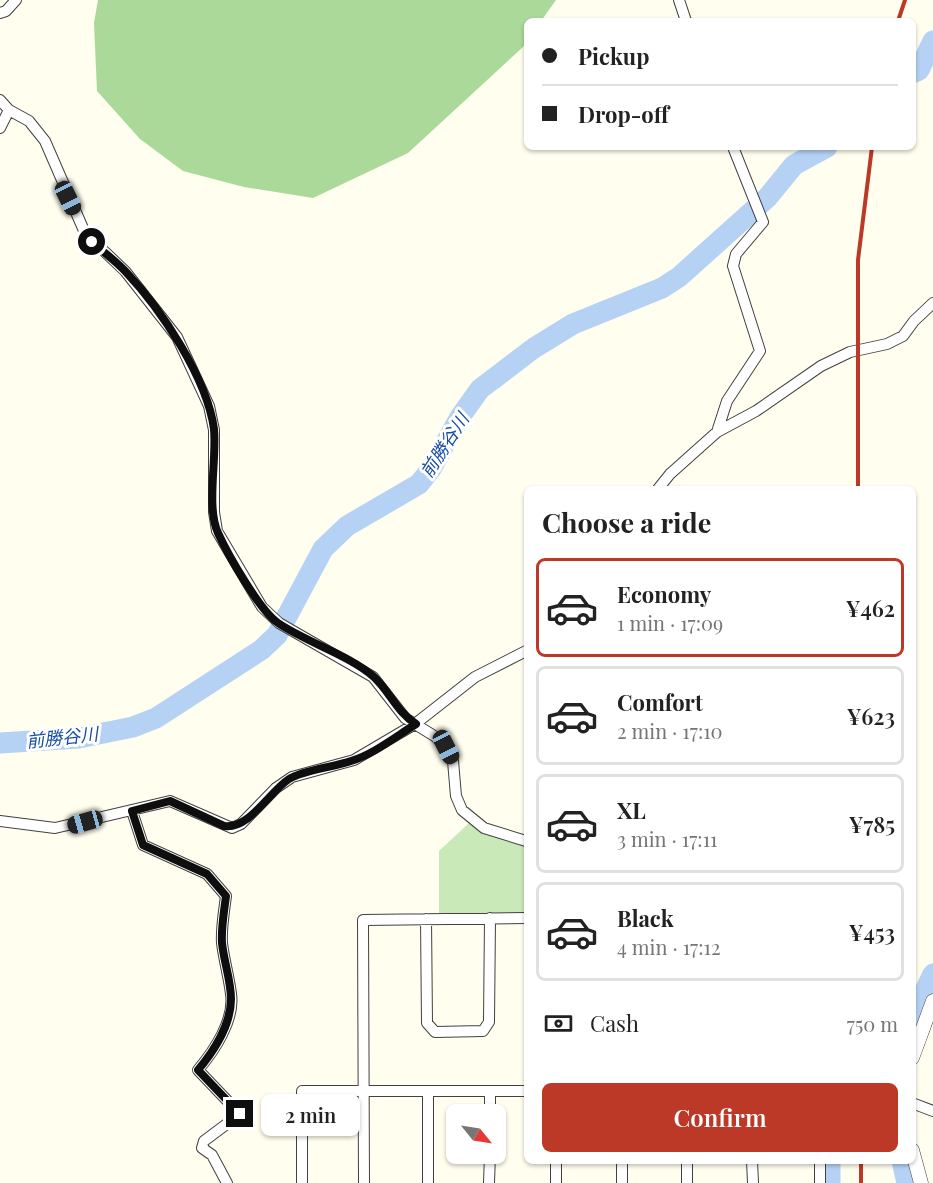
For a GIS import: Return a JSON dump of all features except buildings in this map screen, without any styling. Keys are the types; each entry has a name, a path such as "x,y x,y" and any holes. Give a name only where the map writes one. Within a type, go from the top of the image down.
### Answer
{"street":[{"path":"0,13 6,11 16,0"},
{"path":"679,0 685,18"},
{"path":"0,100 9,110 29,121 45,141 85,233 125,271 177,337 209,406 214,430 214,512 217,531 262,607 292,632 373,677 405,718 436,737 446,747 453,761 456,796 462,810 484,828 524,840"},
{"path":"0,128 9,110"},
{"path":"717,432 728,401 760,351 733,266 736,254 763,222 735,150"},
{"path":"660,486 670,474 717,432 756,411 821,366 850,352 887,344 903,336 914,321 933,303"},
{"path":"0,821 55,828 170,801 232,828 241,824 276,788 292,777 354,760 416,724 475,677 524,652"},
{"path":"132,811 143,845 207,874 226,896 222,941 231,1010 227,1023 209,1057 198,1070 240,1114 204,1142 202,1148 212,1155 227,1183"},
{"path":"426,919 427,1023 435,1032 483,1031 489,1022 489,918"},
{"path":"364,1183 363,920 524,918"},
{"path":"916,1047 933,1001"},
{"path":"302,1183 302,1091 524,1091"},
{"path":"428,1091 428,1183"},
{"path":"490,1091 490,1104"},
{"path":"916,1104 933,1110"},
{"path":"489,1183 490,1164"},
{"path":"556,1164 556,1183"},
{"path":"622,1164 622,1183"},
{"path":"687,1164 687,1183"},
{"path":"752,1164 753,1183"},
{"path":"820,1164 820,1183"},
{"path":"916,1164 921,1183"}],"green space":[{"path":"98,0 556,0 543,18 524,18 523,47 408,153 313,198 244,187 183,171 140,139 97,91 94,23"},
{"path":"469,823 524,843 524,922 439,916 439,851"}],"waterway":[{"name":"前勝谷川","path":"916,71 919,70 933,41"},
{"name":"前勝谷川","path":"0,743 79,738 133,727 156,718 261,650 277,635 323,549 347,526 419,484 431,469 460,417 480,389 534,348 573,324 662,288 679,277 767,198 794,165 822,150"},
{"path":"916,1010 933,974"},
{"path":"830,1164 830,1183"},
{"path":"903,1164 907,1183"}],"railway":[{"path":"899,18 905,0"},
{"path":"858,486 858,260 872,150"},
{"path":"861,1164 861,1183"}],"route":[{"path":"92,242 125,271 140,288 177,337 200,382 209,406 214,430 214,512 217,531 262,607 275,621 292,632 334,653 373,677 405,718 416,724 354,760 292,777 276,788 241,824 232,828 210,821 170,801 132,811 143,845 207,874 226,896 222,941 231,1010 227,1023 209,1057 198,1070 240,1114"}]}
